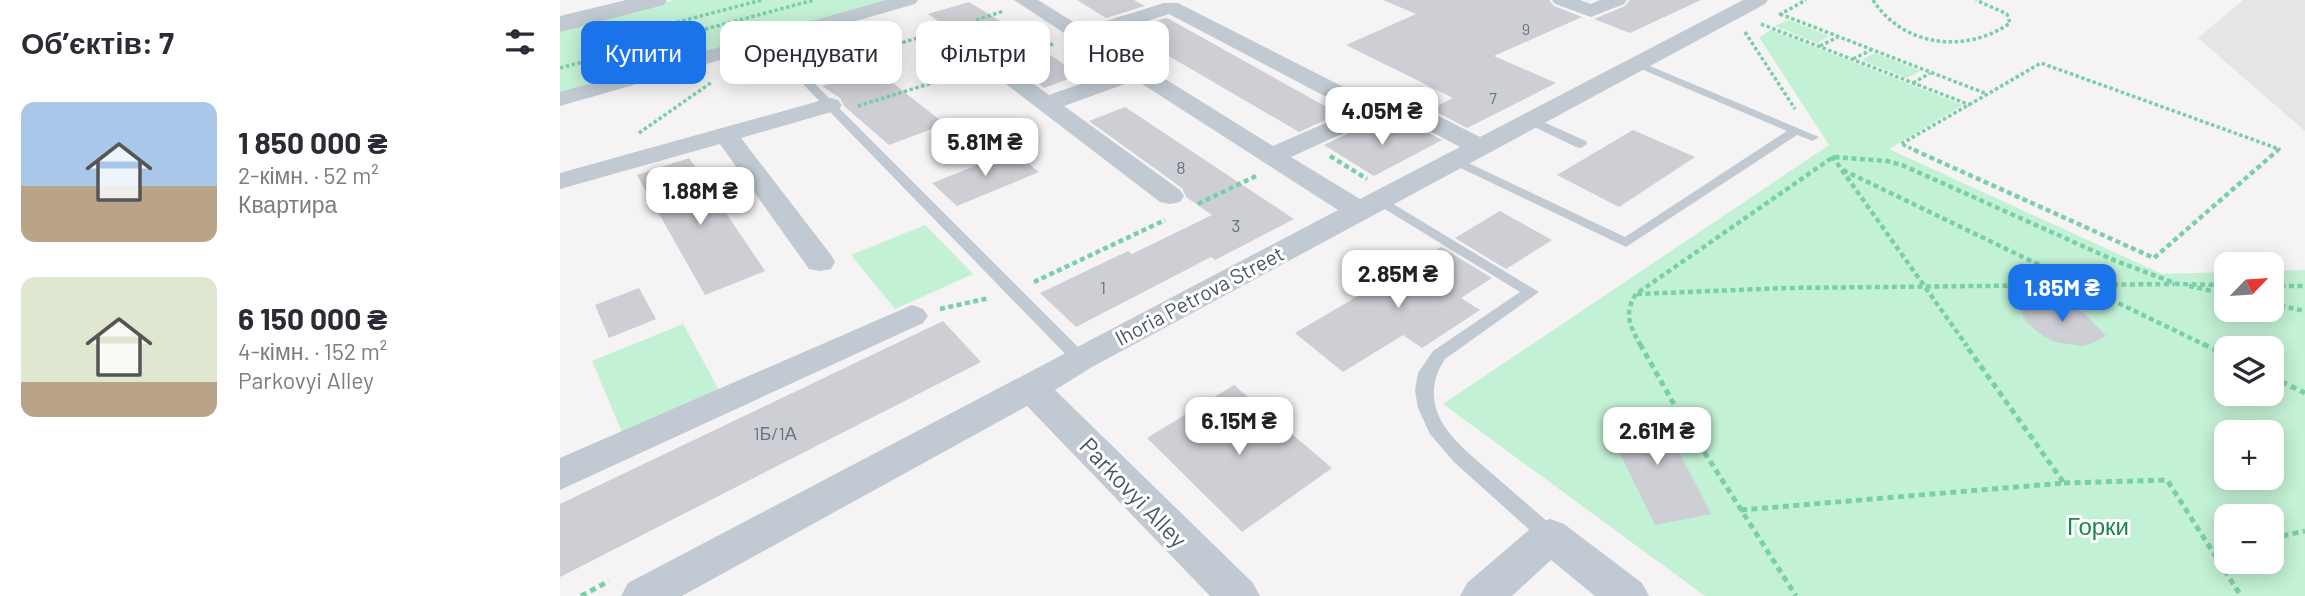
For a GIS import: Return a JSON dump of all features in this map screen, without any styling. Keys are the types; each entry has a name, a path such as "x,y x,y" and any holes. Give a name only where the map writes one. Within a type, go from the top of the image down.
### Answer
{"street":[{"path":"560,9 599,0"},
{"path":"560,24 655,0"},
{"path":"835,21 908,0"},
{"path":"1562,0 1591,11 1617,0"},
{"path":"1118,21 1164,3 1372,111"},
{"path":"1015,6 1064,29"},
{"name":"Ihoria Petrova Street","path":"643,596 1480,146 1638,64 1755,12"},
{"path":"560,99 720,54"},
{"path":"1020,84 1171,206"},
{"path":"1046,104 1103,84"},
{"path":"1153,84 1264,166 1370,205"},
{"path":"1264,166 1393,102 1480,146"},
{"path":"560,181 725,132 833,109"},
{"path":"725,132 820,262"},
{"path":"560,475 912,316"},
{"name":"Parkovyi Alley","path":"1031,387 1238,596"},
{"path":"1482,596 1550,536 1627,596"}],"lane":[{"path":"1638,64 1813,137"},
{"path":"809,84 1080,359"},
{"path":"1531,120 1581,144"},
{"path":"1453,161 1626,243 1796,130"},
{"path":"1370,205 1531,292 1439,355 1427,373 1424,390 1427,408 1436,429 1461,457 1550,536"}],"path":[{"path":"681,21 762,0"},
{"path":"560,68 814,0"},
{"path":"1873,0 1886,21 1911,36 1926,39 1977,38 1998,32 2010,23 2007,14 1976,0"},
{"path":"979,21 1015,6"},
{"path":"1755,12 1839,37 1987,95"},
{"path":"1755,12 1819,46 1970,105"},
{"path":"1755,12 1813,137 1833,157 2064,483"},
{"path":"1819,46 1839,37"},
{"path":"1050,45 1055,43"},
{"path":"1853,59 1872,50"},
{"path":"2042,63 2279,149 2154,258 1902,144 1987,95 2042,63"},
{"path":"1913,83 1930,73"},
{"path":"632,138 718,78"},
{"path":"833,109 922,84"},
{"path":"1796,596 1675,406 1628,322 1628,306 1636,294 1833,157 1902,164 2116,261 2177,284 2214,292"},
{"path":"1196,205 1264,166"},
{"path":"1842,170 2214,349"},
{"path":"912,316 1014,292 1171,206"},
{"path":"1636,294 1922,285 2214,285"},
{"path":"2284,286 2305,286"},
{"path":"2284,307 2305,311"},
{"path":"2284,383 2305,393"},
{"path":"1741,510 2064,483 2167,480 2214,550"},
{"path":"2284,535 2305,531"},
{"path":"2228,574 2241,596"}],"shaded area":[{"path":"2243,0 2305,0 2305,131 2198,38"}],"green space":[{"path":"673,0 897,0 823,21 720,21 720,50 706,54 706,21 591,21"},
{"path":"1788,20 1830,36 1817,43 1775,26"},
{"path":"581,24 581,84 599,84 560,95 560,29"},
{"name":"Горки","path":"1771,30 1963,105 1889,149 2162,274 2214,272 2214,322 2284,322 2284,271 2305,270 2305,596 1705,596 1443,404 1829,145 1759,37"},
{"path":"1875,53 1920,71 1907,78 1861,60"},
{"path":"925,225 973,274 895,309 851,255"},
{"path":"683,324 719,390 622,432 592,361"}],"building":[{"path":"1077,0 1134,0 1145,6 1106,18"},
{"path":"1383,0 1549,0 1554,6 1582,17 1494,56 1556,83 1467,128 1431,109 1453,98 1346,45 1416,14"},
{"path":"1630,0 1701,0 1630,33 1594,19 1625,6"},
{"path":"969,2 1000,21 938,21 928,14"},
{"path":"1169,19 1339,114 1299,132 1169,56 1169,21 1156,21"},
{"path":"1050,55 1064,64 1064,81 1044,88 1039,84 1050,84"},
{"path":"894,84 945,124 889,145 844,106 840,98 822,86"},
{"path":"1125,107 1294,219 1215,260 1211,257 1076,327 1040,293 1128,251 1132,254 1212,215 1186,197 1182,188 1089,121"},
{"path":"1406,121 1442,140 1374,176 1324,145 1362,127 1377,135"},
{"path":"1633,130 1695,157 1619,207 1557,175"},
{"path":"1013,151 1039,172 957,206 932,183"},
{"path":"689,158 765,271 705,295 637,175"},
{"path":"1500,211 1552,240 1506,269 1455,238"},
{"path":"1441,247 1492,278 1461,298 1480,310 1422,348 1403,335 1343,372 1295,333"},
{"path":"639,288 656,319 609,338 595,305"},
{"path":"2048,300 2083,312 2106,336 2081,346 2055,342 2043,336 2026,322 2020,306"},
{"path":"943,321 981,362 560,577 560,504"},
{"path":"1234,385 1332,468 1242,532 1147,438"},
{"path":"1657,409 1711,514 1655,525 1603,419"}]}
